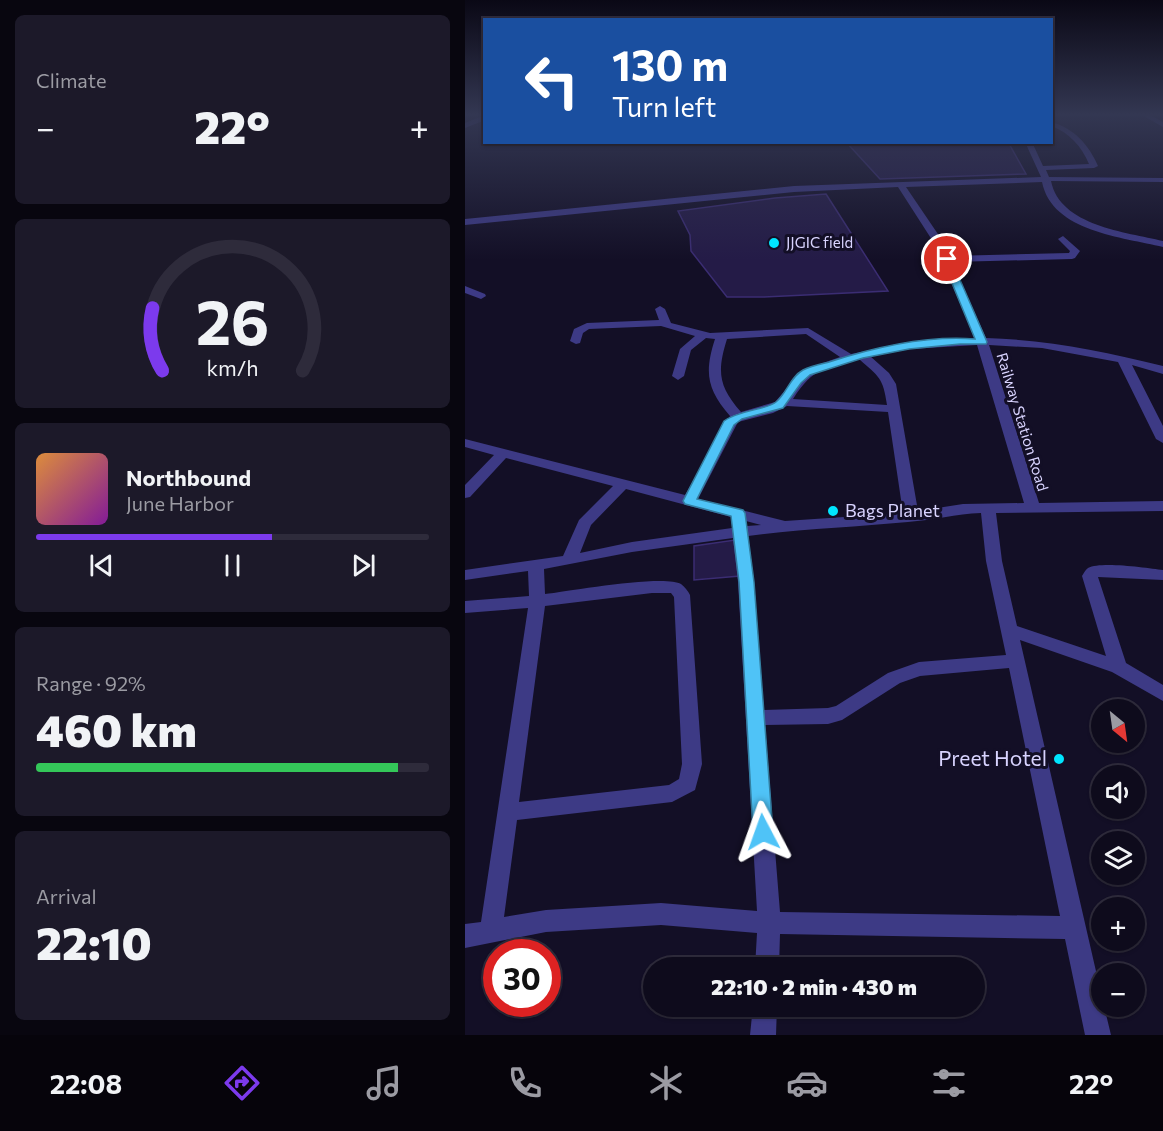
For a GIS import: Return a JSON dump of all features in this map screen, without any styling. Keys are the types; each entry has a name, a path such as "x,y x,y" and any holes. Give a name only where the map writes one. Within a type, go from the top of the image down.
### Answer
{"street":[{"path":"1039,163 1054,201 1078,220 1111,234 1163,244"},
{"path":"1041,168 1094,166 1092,163"},
{"path":"465,222 760,192 1046,179 1163,180"},
{"name":"Railway Station Road","path":"901,185 939,243 982,342 1033,509"},
{"path":"947,259 1072,256 1075,252 1063,239"},
{"path":"465,289 481,296"},
{"path":"660,309 665,323"},
{"path":"576,341 578,331 587,326 665,323 703,335 722,336 803,330 812,333 856,357 885,376 890,384 911,517"},
{"path":"678,376 686,349 703,335"},
{"path":"722,336 713,371 719,394 738,417"},
{"path":"689,501 729,423 738,417 770,410 784,402 800,376 813,369 856,357 938,342 982,342 1074,348 1163,370"},
{"path":"1123,360 1163,439"},
{"path":"784,402 894,409"},
{"path":"465,443 689,501 739,523"},
{"path":"465,494 503,453"},
{"path":"569,560 584,523 623,484"},
{"path":"465,575 569,560 739,523 785,526 911,517 988,508 1163,506"},
{"path":"988,508 994,561 1098,1035"},
{"path":"739,523 769,923 767,957"},
{"path":"491,931 537,601 536,565"},
{"path":"1118,667 1090,576 1093,572 1102,571 1163,575"},
{"path":"465,607 652,587 675,588 682,595 692,764 688,784 672,793 508,812"},
{"path":"1009,630 1118,667 1163,694"},
{"path":"755,718 828,716 842,712 894,678 919,669 1016,661"},
{"path":"465,936 546,921 661,914 769,923 1075,928"},
{"path":"763,1035 764,1017"}],"building":[{"path":"866,163 1020,163 1026,174 880,179"},
{"name":"JJGIC field","path":"826,194 888,291 727,297 691,251 690,235 678,211 775,198"},
{"path":"735,540 740,576 694,580 694,546"}],"place":[{"name":"JJGIC field","path":"774,243"},
{"name":"Bags Planet","path":"833,511"},
{"name":"Preet Hotel","path":"1059,759"}],"route":[{"path":"763,832 746,582 738,513 689,501 729,423 743,415 770,410 784,402 800,376 813,369 861,355 909,345 960,340 982,342 947,259"}]}
